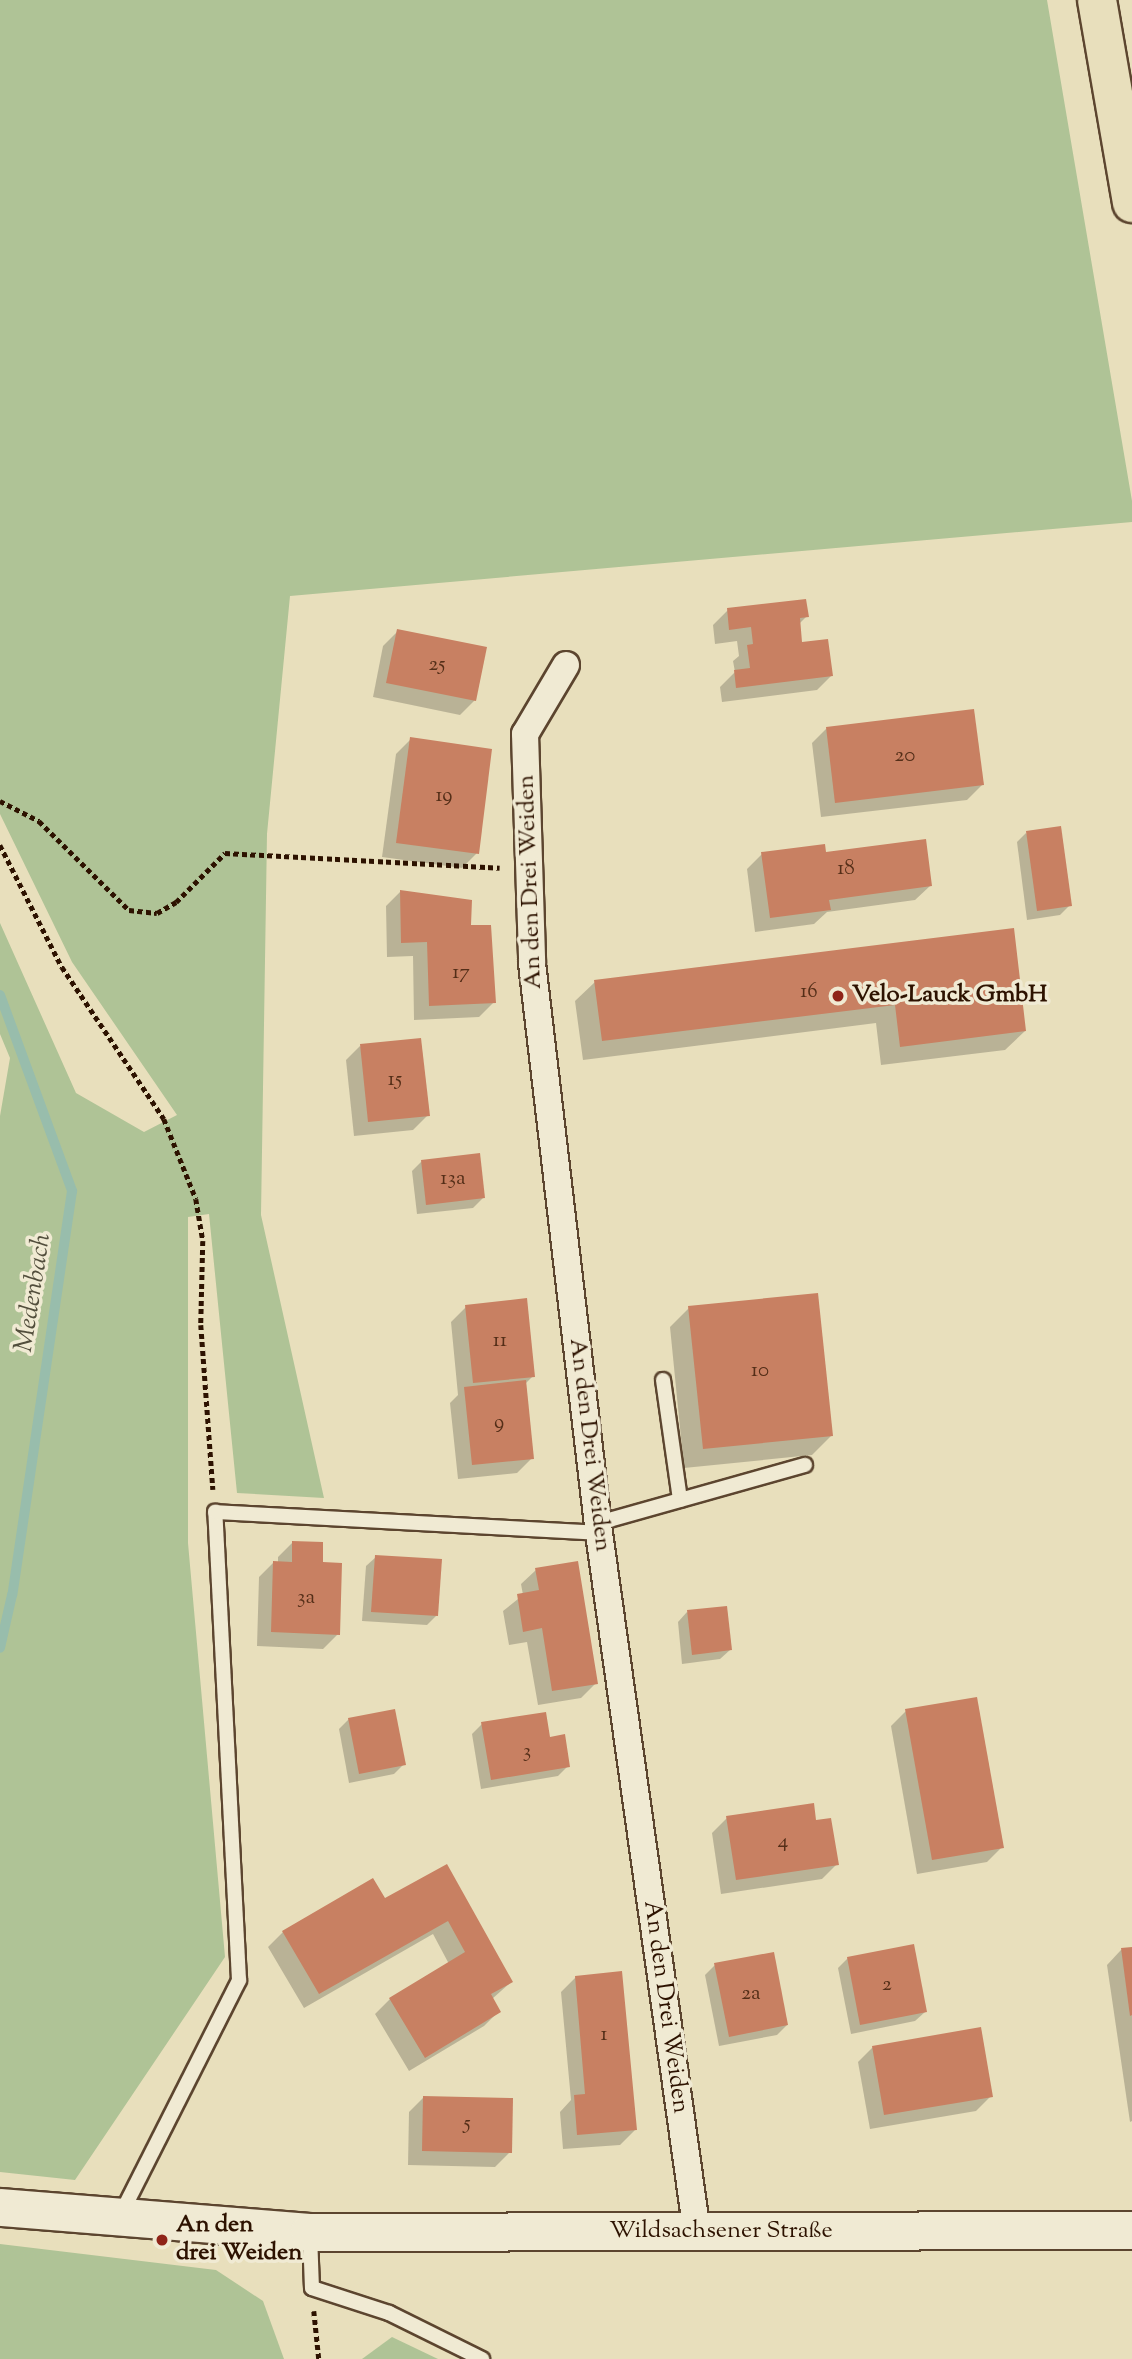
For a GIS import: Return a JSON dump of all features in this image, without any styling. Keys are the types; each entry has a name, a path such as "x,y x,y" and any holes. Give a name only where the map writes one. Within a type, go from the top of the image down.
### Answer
{"highway":[{"path":"1097,0 1132,203"}],"main road":[{"name":"Wildsachsener Straße","path":"0,2207 310,2232 1132,2230"}],"street":[{"name":"An den Drei Weiden","path":"566,665 525,734 532,964 598,1528 697,2233"}],"lane":[{"path":"663,1380 680,1500"},
{"path":"120,2217 239,1980 215,1512 598,1528 680,1500 805,1465"},
{"path":"310,2232 312,2288 389,2313 482,2359"}],"path":[{"path":"0,801 39,821 129,910 158,914 176,902 225,853 530,870"},
{"path":"0,845 62,967 164,1119 196,1199 203,1241 201,1325 215,1512"},
{"path":"312,2288 319,2359"}],"green space":[{"path":"0,0 1047,0 1132,501 1132,522 290,596 267,834 261,1215 324,1498 237,1493 209,1214 188,1217 188,1543 225,1957 75,2180 0,2172 0,1116 10,1058 0,1034 0,923 76,1093 144,1132 177,1115 72,962 0,814"},
{"path":"0,2244 216,2270 263,2301 284,2359 0,2359"},
{"path":"392,2337 438,2359 362,2359"}],"building":[{"path":"806,599 809,617 800,618 802,642 828,639 833,676 736,688 734,670 750,668 747,645 753,644 751,627 729,630 727,608"},
{"path":"397,629 487,647 476,701 386,683"},
{"path":"974,709 984,785 835,803 826,727"},
{"path":"410,737 492,749 479,854 396,843"},
{"path":"1061,826 1072,906 1037,911 1026,831"},
{"path":"926,839 932,886 829,900 831,910 770,918 761,852 825,844 826,852"},
{"path":"400,890 472,900 471,925 491,925 496,1003 429,1006 427,942 401,943"},
{"path":"1014,928 1026,1031 900,1047 895,1005 602,1041 594,980"},
{"path":"421,1038 430,1116 368,1122 360,1044"},
{"path":"480,1153 485,1198 426,1205 421,1160"},
{"path":"818,1293 833,1436 703,1449 688,1306"},
{"path":"527,1298 535,1377 473,1383 465,1305"},
{"path":"526,1380 534,1459 472,1465 464,1387"},
{"path":"292,1541 323,1542 323,1562 342,1563 340,1635 271,1632 273,1561 292,1562"},
{"path":"375,1555 442,1559 438,1616 371,1612"},
{"path":"578,1561 598,1684 552,1691 542,1628 523,1632 517,1594 539,1590 535,1568"},
{"path":"727,1606 732,1650 692,1655 687,1610"},
{"path":"977,1697 1004,1848 932,1860 905,1709"},
{"path":"395,1709 406,1765 359,1774 348,1718"},
{"path":"546,1712 550,1737 565,1734 570,1767 491,1780 481,1722"},
{"path":"814,1803 816,1820 831,1818 839,1865 736,1880 726,1816"},
{"path":"447,1864 513,1982 491,1994 501,2012 425,2058 389,1998 465,1952 448,1921 319,1994 282,1931 373,1878 385,1898"},
{"path":"914,1944 927,2012 860,2025 847,1957"},
{"path":"1132,1947 1132,2015 1130,2016 1121,1948"},
{"path":"774,1952 788,2025 729,2037 714,1963"},
{"path":"622,1971 637,2130 577,2135 574,2095 585,2094 575,1976"},
{"path":"981,2027 993,2097 884,2115 872,2046"},
{"path":"423,2096 513,2098 512,2153 422,2151"}],"waterway":[{"name":"Medenbach","path":"0,995 72,1191 12,1595 0,1648"}],"place":[{"name":"Velo-Lauck GmbH","path":"838,996"},
{"name":"An den drei Weiden","path":"162,2240"}]}
